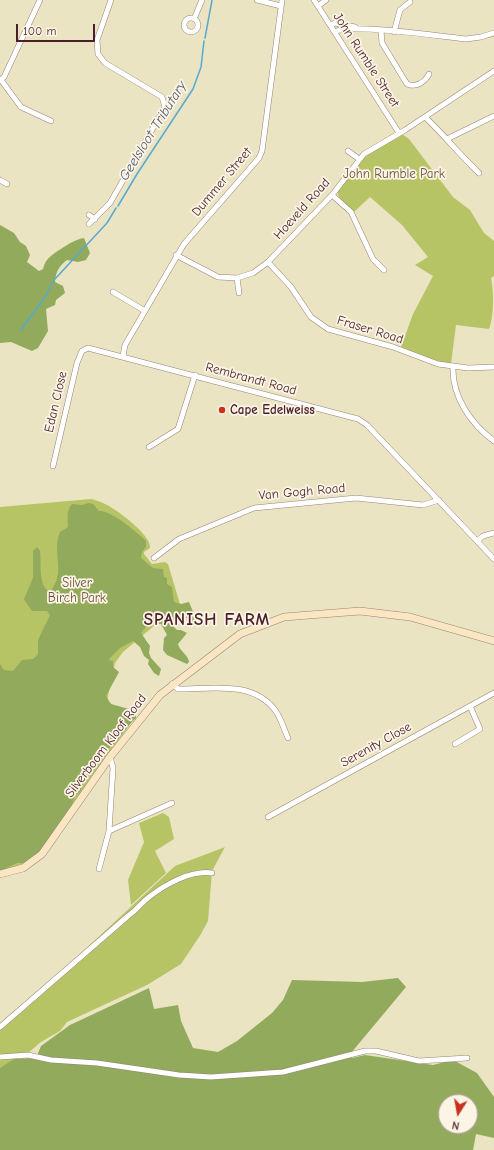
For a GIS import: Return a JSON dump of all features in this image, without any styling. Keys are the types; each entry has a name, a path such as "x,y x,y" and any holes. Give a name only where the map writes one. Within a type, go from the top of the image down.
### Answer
{"street":[{"path":"40,0 0,80 21,107 50,121"},
{"path":"88,224 95,219 110,203 165,109 166,104 162,97 108,65 98,54 96,47 97,37 111,0"},
{"path":"194,19 202,0"},
{"path":"257,0 281,6"},
{"name":"Dummer Street","path":"123,356 125,345 176,255 257,161 261,154 282,0"},
{"name":"John Rumble Street","path":"314,0 399,133"},
{"path":"318,6 326,0"},
{"path":"394,32 400,10 410,2"},
{"path":"330,25 334,23 358,28 466,39 481,38 494,33"},
{"path":"335,32 338,29 358,28"},
{"path":"381,30 382,43 407,84 417,85 424,81 429,74"},
{"name":"Hoeveld Road","path":"176,255 213,276 237,278 253,273 268,262 332,195 359,159 368,150 425,117 494,71"},
{"path":"449,138 494,116"},
{"path":"425,117 449,138 458,152 479,173"},
{"path":"348,151 359,159"},
{"path":"0,180 8,184"},
{"path":"332,195 351,212 373,259 384,270"},
{"path":"89,215 95,219"},
{"name":"Fraser Road","path":"268,262 291,287 311,317 324,327 336,332 393,347 424,360 453,367 494,367"},
{"path":"237,278 239,293"},
{"path":"113,292 145,311"},
{"name":"Rembrandt Road","path":"88,348 358,418 367,425 494,559"},
{"name":"Edan Close","path":"53,466 77,363 82,351 88,348"},
{"path":"453,367 453,379 461,404 484,433 494,441"},
{"path":"149,447 178,429 194,375"},
{"name":"Van Gogh Road","path":"154,558 179,539 254,508 356,498 423,505 438,500"},
{"path":"477,541 483,536 494,533"},
{"name":"Silverboom Kloof Road","path":"0,874 23,868 42,854 110,757 148,708 172,684 240,634 276,619 294,615 355,611 405,616 494,641"},
{"path":"172,684 178,689 229,688 253,694 264,700 274,709 288,738"},
{"name":"Serenity Close","path":"268,817 494,693"},
{"path":"455,744 480,729 470,706"},
{"path":"99,869 109,831 113,768 110,757"},
{"path":"109,831 172,804"},
{"path":"0,1028 128,916 138,910 147,898 174,882 201,872 212,872"},
{"path":"0,1057 28,1055 52,1060 82,1061 173,1074 211,1077 283,1072 365,1051 380,1052 419,1061 467,1058"}],"green space":[{"name":"John Rumble Park","path":"402,134 409,139 453,197 470,210 484,233 494,241 494,276 491,278 493,312 491,324 489,329 456,325 451,364 440,362 401,347 413,314 433,276 415,265 428,257 402,225 370,197 354,212 340,199 338,193 338,189 368,153"},
{"path":"0,225 14,233 20,242 26,246 30,255 27,262 39,271 43,269 46,261 50,257 70,243 80,239 84,238 90,253 86,260 78,262 67,260 58,269 55,282 63,286 65,293 56,300 55,305 46,309 48,331 38,348 32,351 11,342 0,343"},
{"name":"Silver Birch Park","path":"91,499 102,502 116,510 132,522 145,536 150,548 144,552 144,554 152,564 165,562 168,564 180,604 123,652 115,663 107,701 134,719 91,777 65,818 41,851 22,864 0,872 0,507"},
{"name":"Silver Birch Park","path":"89,503 93,504 99,511 117,518 146,541 146,547 142,552 141,558 153,568 163,569 164,577 167,578 167,584 172,587 174,602 181,604 189,602 194,614 200,617 201,623 188,621 185,615 179,617 172,625 177,630 187,633 178,644 188,659 189,662 187,664 167,655 163,650 164,638 167,635 161,624 152,624 143,630 141,633 150,646 149,653 151,658 161,669 159,676 154,673 148,664 149,660 144,656 140,647 133,641 120,648 110,658 109,660 113,661 113,667 119,672 106,696 111,704 136,711 136,718 113,745 103,752 102,760 97,758 96,769 83,770 88,776 88,779 84,782 80,792 74,796 70,810 55,832 52,833 51,839 48,840 46,845 32,859 28,859 26,863 17,863 6,868 0,874 0,664 4,670 13,671 22,660 33,659 38,654 38,640 50,615 47,611 32,611 24,599 33,578 33,551 37,547 40,551 43,585 50,592 57,577 58,540 60,532 68,527 70,506 72,504 82,505"},
{"path":"163,813 169,817 174,839 155,851 166,873 131,905 128,880 144,842 139,823"},
{"path":"225,847 212,871 208,921 181,964 147,985 67,1022 60,1031 41,1042 28,1053 0,1068 0,1028 175,866"},
{"path":"398,978 406,987 351,1053 352,1058 365,1055 433,1065 453,1060 477,1073 494,1097 494,1138 476,1134 473,1150 0,1150 0,1068 14,1059 36,1058 41,1046 70,1025 149,988 154,1009 178,1005 181,1021 193,1048 218,1052 237,1041 272,1013 283,1000 292,980 362,982"}],"waterway":[{"name":"Geelsloot Tributary","path":"205,38 212,0"},
{"name":"Geelsloot Tributary","path":"118,206 137,174 193,89 201,67 204,41"},
{"name":"Geelsloot Tributary","path":"21,330 45,297 54,280 107,223 116,208"}],"place":[{"name":"Cape Edelweiss","path":"222,410"}],"district":[{"name":"SPANISH FARM","path":"207,620"}]}
